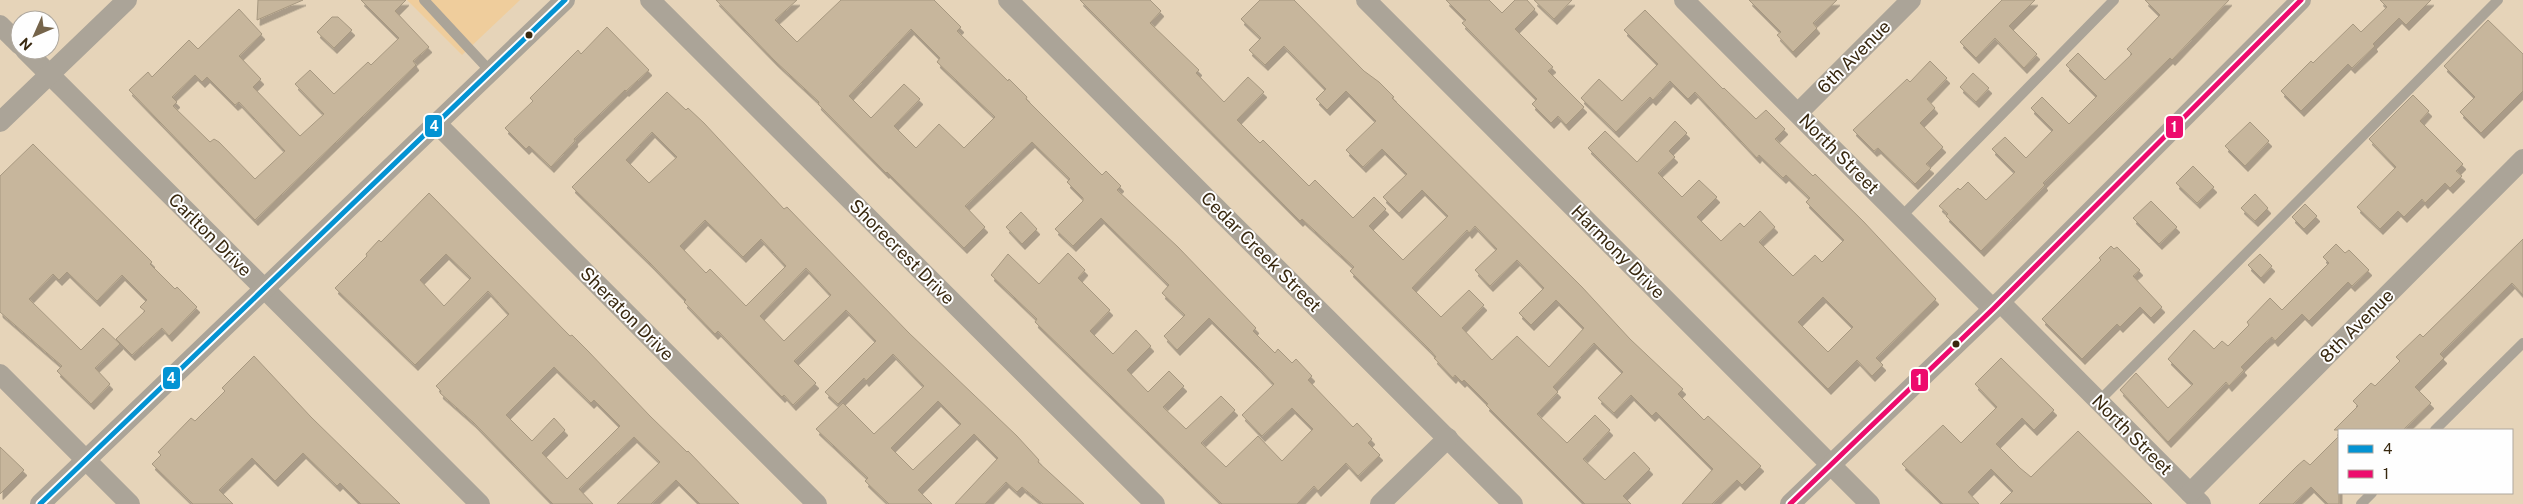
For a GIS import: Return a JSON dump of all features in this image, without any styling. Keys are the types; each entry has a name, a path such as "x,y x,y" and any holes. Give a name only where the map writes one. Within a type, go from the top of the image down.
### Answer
{"street":[{"path":"0,122 127,0"},
{"path":"40,504 565,0"},
{"name":"Shorecrest Drive","path":"650,0 1155,504"},
{"name":"Cedar Creek Street","path":"1008,0 1514,504"},
{"name":"Harmony Drive","path":"1366,0 1870,504"},
{"name":"North Street","path":"1684,0 1902,216 2196,498"},
{"name":"6th Avenue","path":"1798,113 1911,0"},
{"path":"1790,504 1997,306 2301,0"},
{"path":"0,25 10,34"},
{"name":"Carlton Drive","path":"36,60 476,503"},
{"name":"Sheraton Drive","path":"436,123 817,504"},
{"name":"8th Avenue","path":"2196,498 2523,159"},
{"path":"0,374 130,504"},
{"path":"1380,504 1448,438"}],"lane":[{"path":"424,0 490,72"},
{"path":"1902,216 2114,0"},
{"path":"2098,402 2498,0"},
{"path":"2436,429 2523,343"},
{"path":"2361,504 2371,494"}],"shaded area":[{"path":"407,0 520,0 462,55"}],"building":[{"path":"258,0 303,0 257,20"},
{"path":"361,0 406,0 395,11 429,47 413,61 416,65 255,220 129,90 148,72 152,77 189,40 198,49 239,9 262,34 239,56 261,79 253,87 300,136 324,114 295,84 310,70 334,94 368,62 371,65 399,38","holes":["195,75 202,82 207,77 235,105 239,102 285,151 255,179 219,142 214,139 210,142 173,106 177,102 172,97"]},
{"path":"716,0 797,0 775,20 797,42 841,0 934,0 961,27 957,31 1008,81 1009,79 1027,97 1026,99 1102,175 1106,171 1121,186 1117,190 1178,247 1256,328 1253,331 1275,353 1278,349 1292,363 1296,359 1312,376 1308,380 1353,427 1357,423 1372,439 1368,443 1380,455 1358,476 1346,463 1318,491 1314,486 1297,504 1222,504 1035,322 1037,319 991,275 1008,254 1039,284 1068,253 1085,270 1078,278 1110,310 1090,331 1113,354 1136,330 1151,346 1127,370 1148,392 1169,371 1184,386 1163,407 1186,429 1221,396 1235,410 1201,443 1226,467 1258,436 1282,461 1313,429 1292,408 1262,436 1242,415 1274,384 1209,318 1177,350 1164,336 1185,315 1162,293 1169,285 1101,218 1073,246 1055,229 1083,201 1083,198 1067,182 1070,179 1032,142 965,206 985,227 964,248 886,173 818,104 819,102 775,61","holes":["911,29 940,58 937,62 995,117 964,148 939,124 916,148 894,126 920,99 904,84 871,118 849,96"]},
{"path":"1080,0 1150,0 1161,11 1150,23 1199,70 1196,73 1224,102 1248,77 1264,92 1237,120 1260,143 1263,140 1309,186 1315,180 1353,218 1374,197 1386,209 1369,226 1403,260 1448,216 1422,190 1399,213 1383,197 1407,174 1382,149 1363,167 1346,150 1376,121 1346,91 1327,110 1316,99 1326,89 1284,46 1265,65 1249,50 1261,38 1241,19 1260,0 1294,0 1364,71 1379,82 1394,97 1392,98 1582,287 1630,339 1683,389 1678,394 1704,420 1708,416 1761,466 1742,485 1737,480 1712,504 1682,504 1713,469 1656,412 1652,416 1631,395 1614,413 1598,398 1623,372 1594,343 1553,387 1558,392 1537,414 1567,443 1595,415 1610,430 1583,459 1605,480 1634,452 1650,469 1623,496 1631,504 1585,504 1486,405 1488,404 1464,380 1462,382 1455,375 1453,378 1434,358 1436,357 1430,350 1350,271 1354,267 1302,219 1300,221","holes":["1475,226 1497,249 1475,270 1490,286 1517,260 1544,288 1519,313 1531,325 1556,300 1584,328 1549,367 1517,336 1492,360 1462,328 1484,305 1469,290 1441,317 1412,288 1467,230 1469,233"]},
{"path":"1446,0 1489,0 1502,13 1515,0 1527,0 1535,9 1515,29 1553,67 1548,71 1584,107 1566,125 1558,116 1551,123 1532,104 1537,99 1462,23 1466,20"},
{"path":"1534,0 1572,0 1554,19"},
{"path":"1749,0 1837,0 1813,23 1817,28 1793,52 1777,35 1781,32"},
{"path":"2002,0 2035,0 2009,26 2037,54 2024,68 1995,38 1976,58 1960,42"},
{"path":"2145,0 2229,0 2172,60 2170,58 2043,183 2045,185 1981,251 1946,216 1948,214 1939,206 1958,188 1960,190 1968,182 1986,200 2015,172 1992,149 2005,137 2026,158 2053,130 2031,108 2042,97 2069,124 2097,96 2066,65 2078,53 2105,80 2132,54 2127,49 2160,15"},
{"path":"2380,0 2431,0 2406,25 2399,18 2373,44 2375,46 2352,68 2348,64 2301,111 2281,91 2311,61 2313,63 2353,24 2361,32 2387,7"},
{"path":"1645,10 1723,89 1756,119 1766,110 1785,129 1775,139 1813,176 1815,174 1863,221 1936,299 1876,358 1883,365 1872,376 1857,360 1828,389 1588,148 1605,131 1637,162 1675,121 1687,133 1669,151 1675,157 1658,173 1682,197 1699,180 1717,197 1697,217 1721,241 1740,223 1744,227 1760,211 1775,227 1759,242 1793,276 1815,255 1822,262 1844,240 1806,202 1810,198 1786,175 1783,178 1759,155 1757,158 1695,92 1688,99 1670,81 1653,100 1650,97 1616,132 1581,98 1599,79 1622,101 1658,64 1624,30","holes":["1823,297 1853,327 1828,352 1798,322"]},
{"path":"332,17 338,17 352,30 334,48 317,32"},
{"path":"2488,20 2523,54 2523,91 2481,133 2460,112 2475,97 2444,66"},
{"path":"607,27 649,70 625,90 574,139 575,141 551,167 529,146 526,149 505,128 533,101 530,98 578,50 581,54"},
{"path":"1930,61 1947,78 1927,99 1935,108 1920,123 1943,147 1926,164 1931,168 1915,184 1878,148 1874,151 1853,130 1907,79 1910,82"},
{"path":"1973,73 1989,88 1976,102 1960,87"},
{"path":"667,92 686,110 688,108 704,123 784,209 787,207 909,333 1017,436 1039,460 1038,462 1084,504 1043,504 1022,487 1017,492 1006,482 985,504 955,504 998,458 974,434 918,490 932,504 889,504 865,481 868,478 816,429 843,403 874,434 924,386 893,354 866,381 864,378 838,404 825,392 876,341 846,310 794,361 816,383 793,405 784,395 782,397 718,331 715,334 684,302 686,300 572,187","holes":["652,132 677,157 649,183 626,160","705,220 743,257 761,239 786,266 746,306 710,269 706,273 680,246","806,268 831,295 784,341 760,316","938,401 961,424 913,470 891,448"]},
{"path":"2413,95 2429,111 2420,121 2463,164 2456,171 2462,176 2450,188 2445,183 2425,203 2422,199 2404,217 2398,211 2380,229 2357,207 2396,167 2369,139"},
{"path":"2250,122 2269,141 2245,166 2225,146"},
{"path":"33,144 152,262 150,264 175,289 177,287 197,307 169,336 162,328 132,355 116,339 145,311 140,307 147,300 122,275 97,301 67,272 59,280 53,274 29,299 81,350 103,328 120,344 95,368 110,384 91,404 57,371 62,366 0,312 0,176"},
{"path":"2193,166 2214,187 2197,203 2176,183"},
{"path":"429,193 739,504 700,504 676,480 651,504 617,504 660,462 634,437 579,489 593,504 553,504 473,422 440,393 441,391 436,386 509,314 488,291 415,365 335,288 367,256 366,254 379,240 381,242","holes":["446,254 471,278 444,306 420,280","554,367 591,403 594,400 620,426 567,479 542,453 565,430 554,418 532,441 506,415"]},
{"path":"2255,194 2268,208 2255,221 2241,208"},
{"path":"2151,201 2177,227 2159,244 2133,218"},
{"path":"2305,204 2317,216 2304,229 2292,217"},
{"path":"1021,212 1037,229 1022,244 1006,227"},
{"path":"2523,239 2523,295 2512,283 2440,354 2444,358 2415,387 2431,403 2404,429 2334,430 2358,406 2353,401 2371,383 2375,386 2400,361 2396,357 2420,334 2423,337"},
{"path":"2336,244 2345,253 2349,250 2369,270 2352,286 2348,282 2309,321 2302,314 2275,341 2272,337 2266,342 2241,367 2244,370 2229,386 2226,382 2168,442 2120,390 2136,373 2168,408 2193,384 2168,359 2194,330 2214,349 2222,341 2228,346 2249,325 2247,322 2270,298 2282,310 2329,263 2323,257"},
{"path":"2111,246 2114,249 2117,247 2140,270 2133,276 2162,307 2151,318 2140,307 2120,327 2117,324 2082,359 2042,319 2101,260 2099,258"},
{"path":"2260,254 2272,266 2261,278 2248,265"},
{"path":"254,356 311,417 400,504 361,504 340,483 337,486 303,453 275,481 252,458 219,490 233,504 193,504 152,464 161,455 158,452 191,418 195,421 225,391 222,388"},
{"path":"2001,358 2054,410 2034,430 2022,418 1996,444 2020,468 2031,477 2078,431 2152,504 2000,504 2013,491 1991,469 1968,492 1979,504 1943,504 1902,464 1943,425 1961,443 1997,407 1975,384"},
{"path":"2338,437 2339,504 2328,504 2311,487 2293,504 2259,504 2304,460 2310,465"},
{"path":"0,447 24,470 0,494"}],"transit line":[{"name":"4","path":"40,504 565,0"},
{"name":"1","path":"1790,504 1993,309 2301,0"}]}
